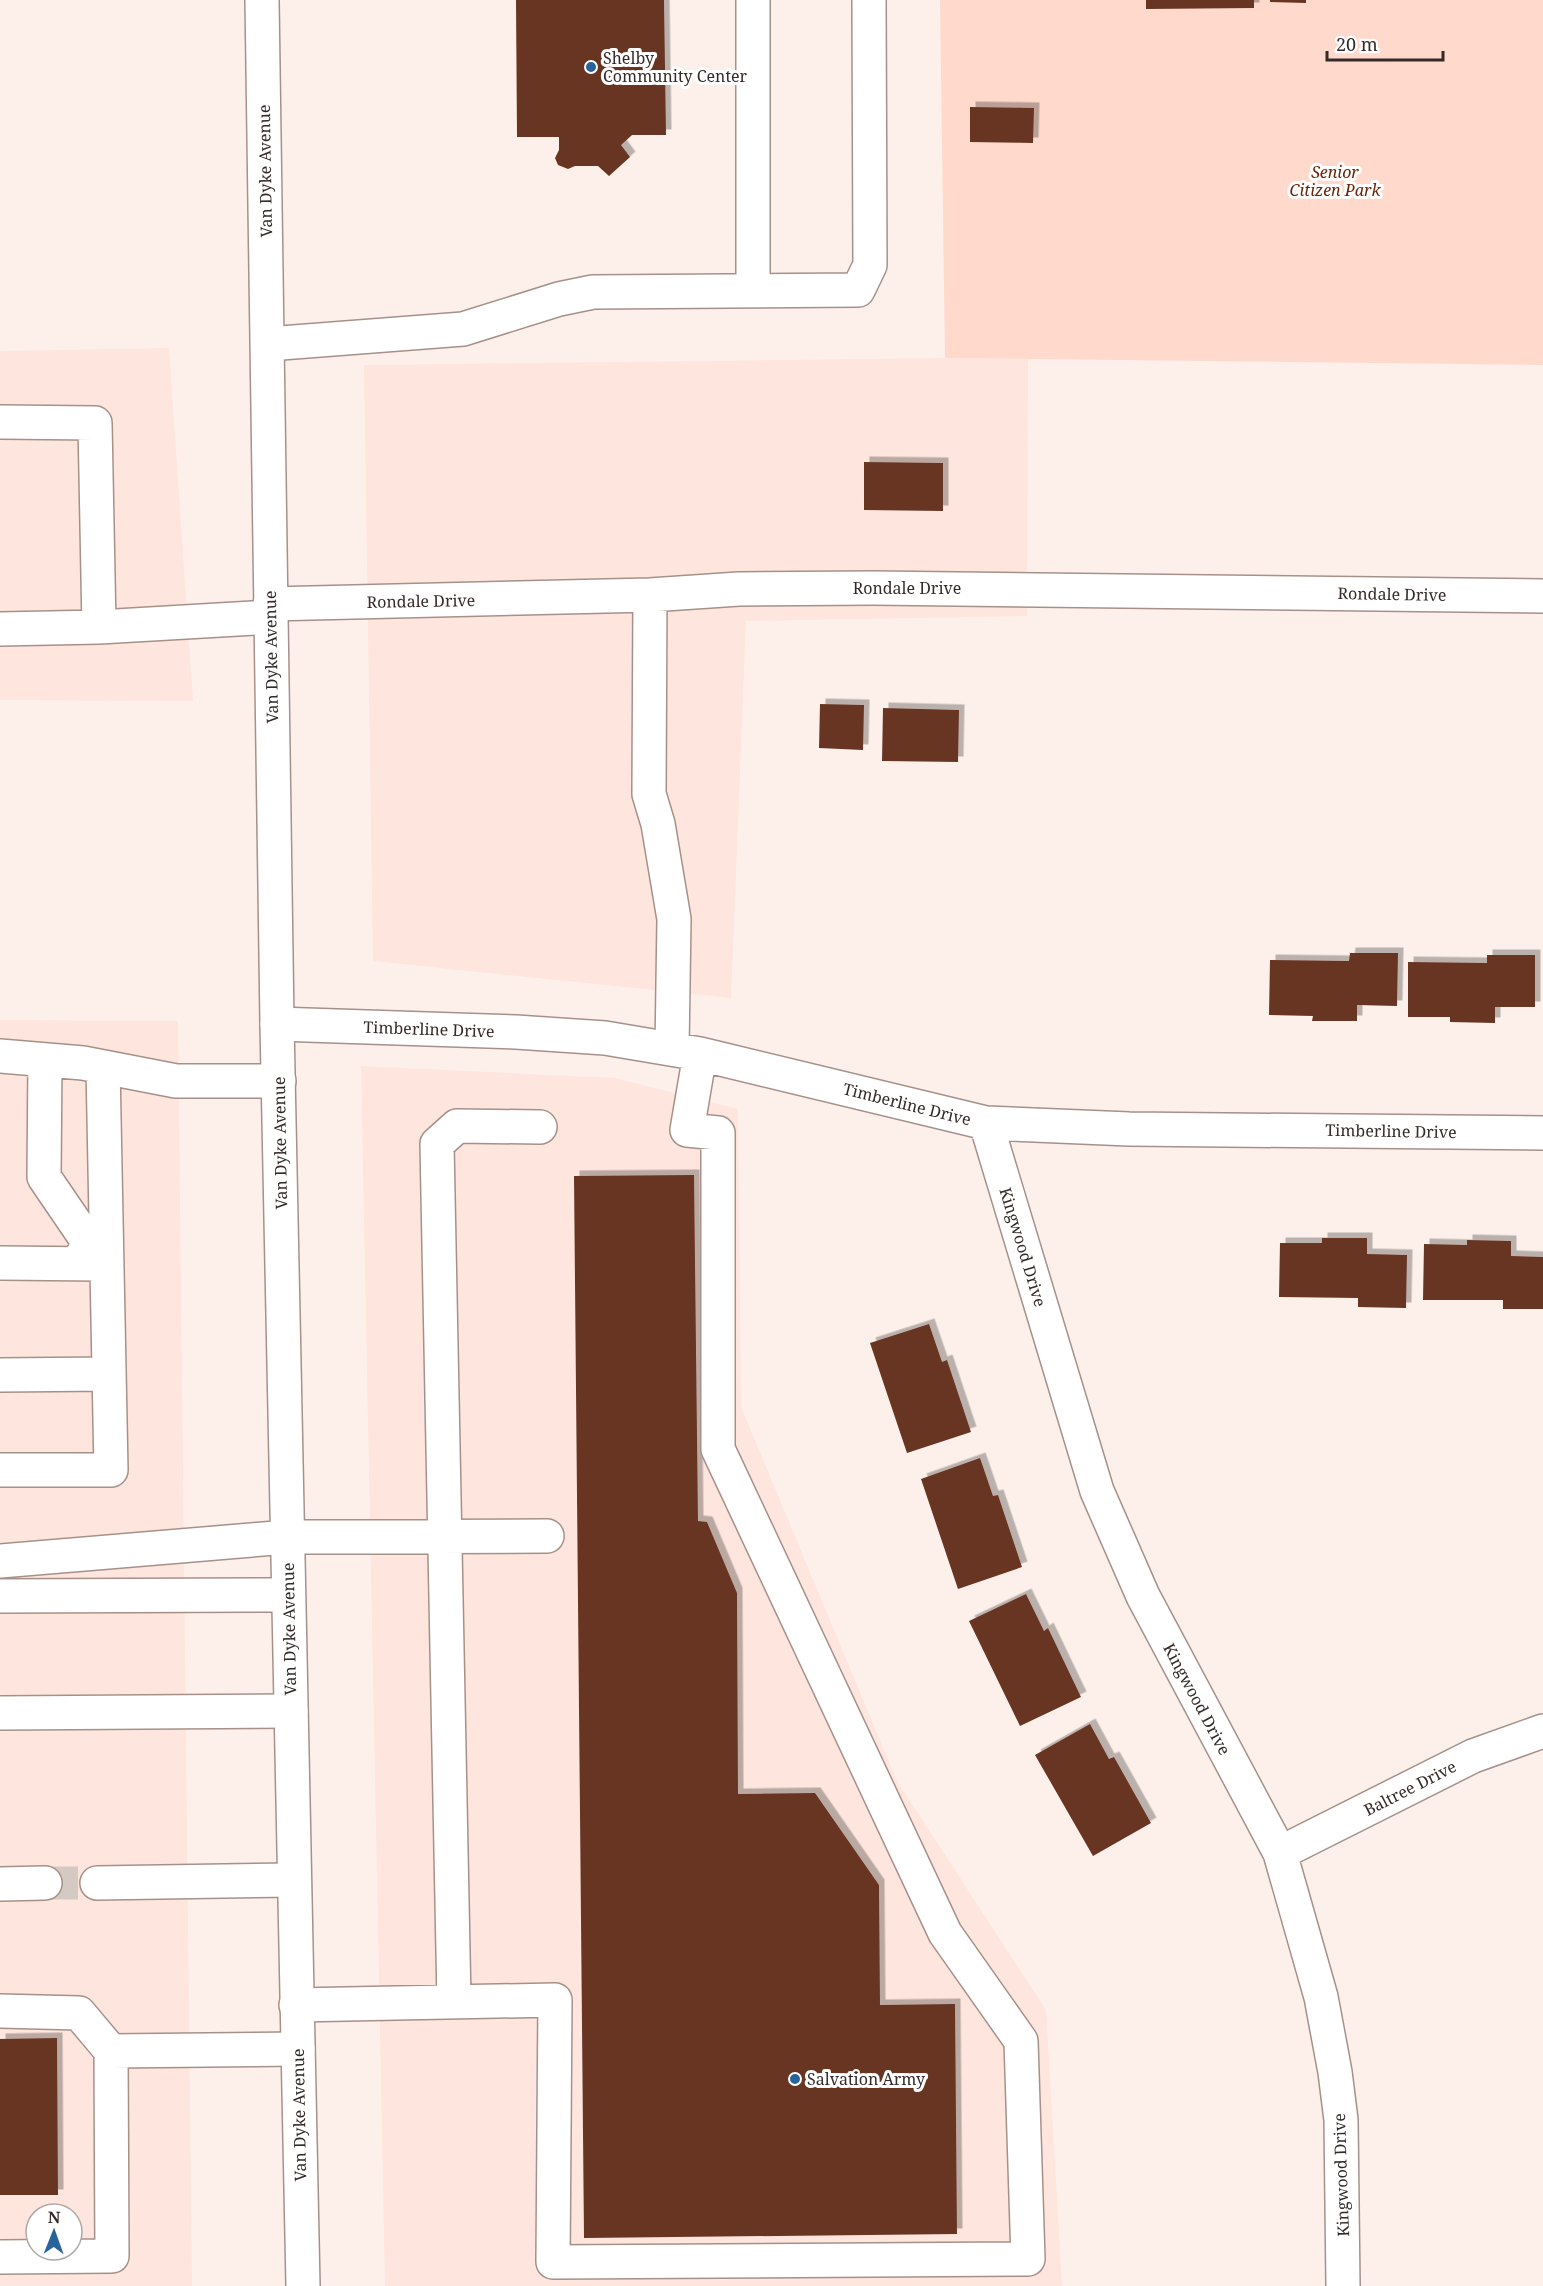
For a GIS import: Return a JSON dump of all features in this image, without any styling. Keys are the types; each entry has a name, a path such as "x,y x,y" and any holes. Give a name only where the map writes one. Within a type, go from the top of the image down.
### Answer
{"street":[{"name":"Van Dyke Avenue","path":"262,0 277,1024 303,2286"},
{"path":"753,0 753,291"},
{"path":"268,344 463,329 559,299 593,292 858,290 870,264 869,0"},
{"path":"0,422 95,423 99,627"},
{"name":"Rondale Drive","path":"0,629 99,627 270,610 650,595 739,589 874,588 1543,596"},
{"path":"296,2005 555,2000 554,2262 680,2274 1028,2259 1021,2041 945,1933 718,1449 718,1133 687,1130 686,1051 674,919 658,824 649,794 650,595"},
{"name":"Timberline Drive","path":"277,1024 516,1032 605,1038 686,1051 986,1123 1129,1129 1543,1133"},
{"path":"0,1056 103,1067 176,1081 279,1081"},
{"path":"0,1470 111,1470 108,1374 89,1243 44,1177 45,1060"},
{"path":"92,1264 103,1067"},
{"name":"Kingwood Drive","path":"986,1123 1097,1491 1143,1596 1280,1853 1321,1997 1335,2072 1341,2120 1343,2286"},
{"path":"454,2002 437,1144 457,1126 540,1127"},
{"path":"0,1263 92,1264"},
{"path":"0,1375 108,1374"},
{"path":"0,1561 287,1537 547,1536"},
{"path":"0,1596 288,1595"},
{"path":"0,1713 291,1711"},
{"name":"Baltree Drive","path":"1280,1853 1473,1756 1543,1731"},
{"path":"97,1883 294,1880"},
{"path":"0,1884 45,1883"},
{"path":"0,2011 79,2013 111,2051 112,2256 0,2257"},
{"path":"111,2051 298,2049"}],"shaded area":[{"path":"169,348 193,701 0,700 0,351"},
{"path":"1028,359 1027,616 746,621 731,998 373,961 364,365"},
{"path":"0,1020 178,1021 192,2286 0,2286"},
{"path":"361,1066 614,1078 738,1109 741,1407 897,1781 1046,2010 1062,2286 385,2286"}],"green space":[{"name":"Senior Citizen Park","path":"940,0 1543,0 1543,365 945,358"}],"building":[{"name":"Shelby Community Center","path":"516,0 664,0 666,135 632,135 621,145 630,157 609,176 598,166 575,166 568,169 558,165 555,158 559,150 559,137 517,137"},
{"path":"1146,0 1254,0 1254,8 1146,9"},
{"path":"1270,0 1306,0 1306,3 1270,2"},
{"path":"970,107 1034,108 1033,143 970,142"},
{"path":"864,462 943,463 943,511 864,510"},
{"path":"820,704 864,705 863,750 819,748"},
{"path":"883,708 959,710 958,762 882,761"},
{"path":"1350,953 1398,953 1397,1006 1357,1005 1357,1021 1312,1021 1313,1016 1269,1015 1270,960 1349,961"},
{"path":"1487,955 1535,955 1535,1007 1495,1007 1495,1023 1450,1022 1450,1017 1408,1017 1408,962 1487,963"},
{"path":"694,1175 698,1521 707,1522 737,1593 738,1794 815,1793 879,1885 880,2005 955,2004 957,2234 584,2238 574,1176"},
{"path":"1322,1238 1367,1238 1367,1254 1407,1255 1406,1308 1358,1307 1358,1298 1279,1297 1280,1243 1322,1243"},
{"path":"1467,1240 1511,1241 1511,1256 1543,1257 1543,1309 1503,1309 1503,1300 1423,1300 1424,1244 1467,1245"},
{"path":"929,1324 942,1362 947,1360 971,1432 907,1453 870,1343"},
{"path":"980,1458 993,1496 998,1495 1022,1567 958,1589 921,1479"},
{"path":"1026,1594 1044,1631 1048,1628 1081,1697 1020,1726 969,1621"},
{"path":"1090,1724 1109,1759 1114,1757 1151,1823 1093,1856 1035,1755"},
{"path":"57,2038 58,2195 0,2195 0,2039"}],"tunnel":[{"path":"45,1883 97,1883"}],"place":[{"name":"Shelby Community Center","path":"591,67"},
{"name":"Salvation Army","path":"795,2079"}]}
